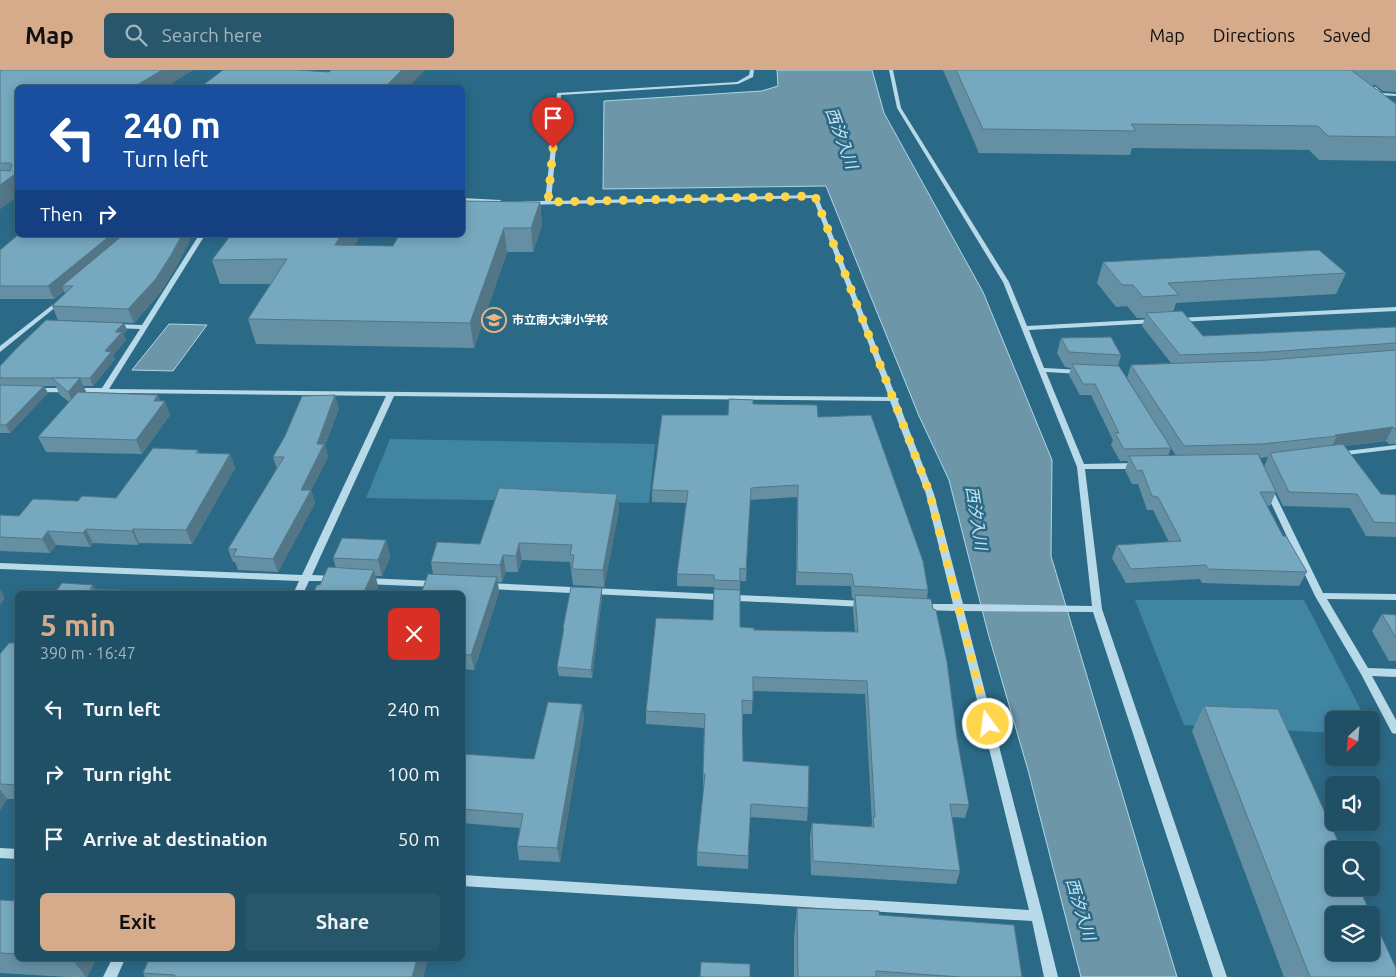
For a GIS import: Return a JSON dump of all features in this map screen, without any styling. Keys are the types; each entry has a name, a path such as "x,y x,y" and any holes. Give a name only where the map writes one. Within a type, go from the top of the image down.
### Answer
{"street":[{"path":"548,202 559,94 738,83 751,76 752,70"},
{"path":"890,70 899,108 1006,282 1081,467 1097,609 1220,977"},
{"path":"1366,82 1381,94 1396,95"},
{"path":"515,203 815,196 895,399 930,494 1037,916 1050,977"},
{"path":"465,200 506,202"},
{"path":"104,391 201,237"},
{"path":"0,350 63,298"},
{"path":"1172,320 1396,309"},
{"path":"1026,328 1162,321"},
{"path":"32,323 42,324"},
{"path":"107,326 144,327"},
{"path":"1042,370 1090,372"},
{"path":"28,390 895,399"},
{"path":"300,591 391,394"},
{"path":"1332,454 1396,447"},
{"path":"1081,467 1148,466"},
{"path":"1264,480 1320,596 1365,672 1396,730"},
{"path":"0,566 444,584"},
{"path":"474,586 879,605"},
{"path":"1320,596 1396,597"},
{"path":"909,606 958,609 1097,609"},
{"path":"1365,672 1396,673"},
{"path":"0,853 15,854"},
{"path":"465,880 1037,916"},
{"path":"110,977 118,961"}],"shaded area":[{"path":"390,439 655,444 649,503 366,498"},
{"path":"1135,600 1304,600 1361,711 1325,711 1325,733 1184,725"}],"water":[{"name":"西汐入川","path":"777,70 872,70 884,113 983,292 1052,460 1051,556 1177,977 1081,977 1028,770 988,633 949,480 919,416 826,186 603,189 604,101 762,91 778,86"},
{"path":"169,324 207,325 173,371 132,370"}],"building":[{"path":"0,70 162,70 137,85 15,85 15,174 0,185 0,170 10,171 12,165 10,163 0,163"},
{"path":"223,70 329,72 331,70 402,70 387,85 203,85"},
{"path":"956,70 1351,70 1396,104 1396,137 1328,136 1318,126 1131,124 1136,131 983,129"},
{"path":"465,201 540,202 531,228 504,228 470,323 248,319 287,259 212,260 229,237 340,237 335,245 393,246 398,237 465,237"},
{"path":"16,237 109,237 48,286 0,286 0,250"},
{"path":"121,237 181,237 155,280 128,309 52,306 73,286 62,286"},
{"path":"1319,250 1346,273 1168,283 1179,295 1143,297 1133,285 1122,285 1103,262"},
{"path":"1182,311 1203,336 1396,327 1396,343 1267,352 1180,355 1146,313"},
{"path":"46,320 124,323 115,332 122,332 105,351 111,352 90,378 0,378 0,366"},
{"path":"1111,337 1121,355 1069,352 1061,338"},
{"path":"1396,350 1396,430 1393,427 1335,435 1337,436 1262,444 1184,446 1131,365 1268,360"},
{"path":"1072,364 1119,366 1171,448 1124,449 1115,433 1119,433 1095,384 1083,384"},
{"path":"52,378 80,378 68,392"},
{"path":"0,385 44,386 6,425 0,425"},
{"path":"78,392 158,395 154,401 165,401 136,440 38,437"},
{"path":"335,395 317,444 324,444 301,490 311,490 273,559 233,556 237,549 228,549 284,457 273,457 285,436 302,396"},
{"path":"729,399 753,400 753,404 817,405 818,417 871,415 923,561 928,590 854,586 852,574 797,572 798,485 751,488 746,569 740,568 740,581 714,580 714,575 677,574 688,491 652,490 662,415 728,415"},
{"path":"1343,444 1381,494 1396,495 1396,523 1374,522 1357,494 1289,492 1270,453"},
{"path":"153,448 198,450 196,453 230,454 186,530 133,529 132,531 86,529 83,533 48,531 42,539 0,537 0,515 19,516 33,499 78,501 82,496 116,498"},
{"path":"1258,454 1276,492 1260,492 1283,536 1286,536 1307,572 1208,569 1206,565 1131,569 1117,545 1181,541 1158,497 1152,496 1142,470 1137,471 1129,456"},
{"path":"499,488 617,494 603,570 572,569 574,555 570,555 572,545 519,543 516,556 503,555 500,565 431,562 437,542 480,544"},
{"path":"342,538 386,540 378,560 333,558"},
{"path":"328,567 374,570 364,591 314,591 317,585 320,585"},
{"path":"428,574 497,577 471,655 465,654 465,591 422,591"},
{"path":"62,583 93,585 90,589 143,591 56,591"},
{"path":"571,587 602,588 591,670 557,667"},
{"path":"714,589 740,590 740,627 754,628 754,630 858,632 855,595 931,599 933,609 936,610 947,662 957,738 969,805 950,804 960,871 813,861 812,823 874,827 867,681 753,677 753,701 742,700 743,761 809,766 808,808 751,804 748,856 697,852 705,774 703,774 705,714 646,711 656,618 713,620"},
{"path":"1382,614 1396,615 1396,638"},
{"path":"9,643 15,643 15,785 0,784 0,654"},
{"path":"548,702 582,704 557,848 517,846 523,814 465,809 465,754 534,759"},
{"path":"1204,706 1278,709 1325,813 1325,831 1333,831 1338,841 1325,841 1325,896 1363,896 1367,906 1325,906 1325,961 1380,961 1380,933 1396,968 1396,977 1310,977"},
{"path":"0,900 15,901 15,954 0,953"},
{"path":"797,908 879,911 879,915 1014,925 1022,977 960,977 876,971 876,977 798,977"},
{"path":"148,961 416,961 412,977 175,977 175,975 143,973"},
{"path":"701,962 750,964 750,977 700,977"}],"place":[{"name":"市立南大津小学校","path":"494,320"}],"route":[{"path":"553,148 548,202 815,196 895,399 930,494 988,724"}]}
